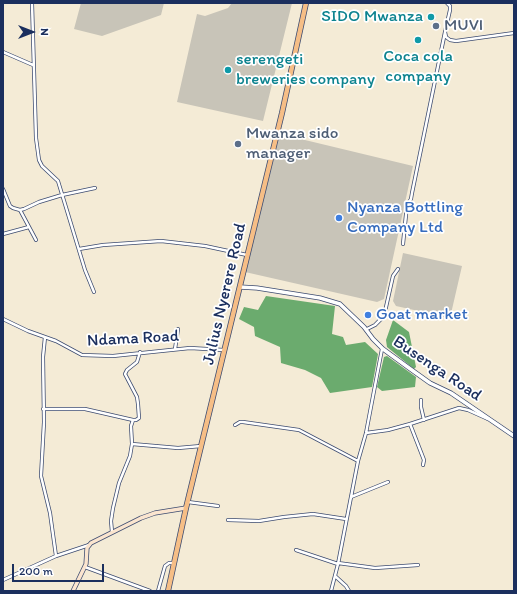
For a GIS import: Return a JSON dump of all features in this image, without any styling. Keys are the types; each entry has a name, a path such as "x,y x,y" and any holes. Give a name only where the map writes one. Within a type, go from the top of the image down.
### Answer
{"highway":[{"name":"Julius Nyerere Road","path":"168,591 186,508 283,109 306,3"}],"main road":[{"path":"73,591 85,567 88,545 112,532 155,513 186,508"}],"street":[{"path":"32,3 36,138 39,160 42,166 58,181 94,292"},
{"path":"403,244 407,205 412,193 444,32 450,10 450,6 447,3"},
{"path":"444,32 446,37 450,40 456,41 514,33"},
{"path":"3,52 33,65"},
{"path":"3,189 10,206 20,210 62,195 95,188"},
{"path":"20,210 36,240"},
{"path":"3,234 29,227"},
{"path":"79,249 103,244 161,242 205,246 247,255"},
{"path":"367,329 375,325 384,316 394,276 398,269"},
{"name":"Busenga Road","path":"240,286 320,298 340,304 367,329 373,339 382,348 430,384 451,393 514,436"},
{"name":"Ndama Road","path":"3,319 82,355 109,356 175,349 225,350"},
{"path":"175,349 178,328"},
{"path":"45,338 43,357 44,422 41,476 50,513 56,556"},
{"path":"331,591 338,564 358,461 366,433 382,348"},
{"path":"43,409 84,409 136,420 138,418 138,404 125,374 127,370 137,362 140,352"},
{"path":"421,400 424,420"},
{"path":"366,433 388,430 459,408 468,410 489,420"},
{"path":"112,532 111,521 113,508 119,483 130,456 132,444 131,426 133,420"},
{"path":"235,425 243,422 299,430 358,461"},
{"path":"410,424 424,460 423,465"},
{"path":"132,444 178,448 202,446"},
{"path":"351,498 388,482"},
{"path":"188,502 218,506"},
{"path":"228,520 259,521 313,514 346,519"},
{"path":"3,580 56,556 88,545"},
{"path":"296,550 338,564 375,568 418,565"},
{"path":"158,591 165,566 169,563 174,563"},
{"path":"85,567 150,591"},
{"path":"335,576 346,586 349,591"}],"shaded area":[{"path":"81,3 164,3 161,15 102,36 74,29"},
{"path":"232,3 292,3 263,121 177,102 197,14 205,16 228,8"},
{"path":"280,134 413,166 384,299 377,302 245,272"},
{"path":"403,253 462,266 450,318 396,306 393,301"}],"green space":[{"path":"266,296 335,306 332,334 343,337 346,345 365,342 378,354 372,387 330,393 321,378 305,370 281,363 280,347 255,336 254,327 239,319 244,307 258,310"},
{"path":"393,320 409,332 416,367 414,369 387,347 386,340"},
{"path":"387,356 416,377 415,387 382,391 377,387 384,357"}],"place":[{"name":"SIDO Mwanza","path":"431,17"},
{"name":"MUVI","path":"436,26"},
{"name":"Coca cola company","path":"418,40"},
{"name":"serengeti breweries company","path":"228,70"},
{"name":"Mwanza sido manager","path":"238,144"},
{"name":"Nyanza Bottling Company Ltd","path":"339,218"},
{"name":"Goat market","path":"368,315"}]}
